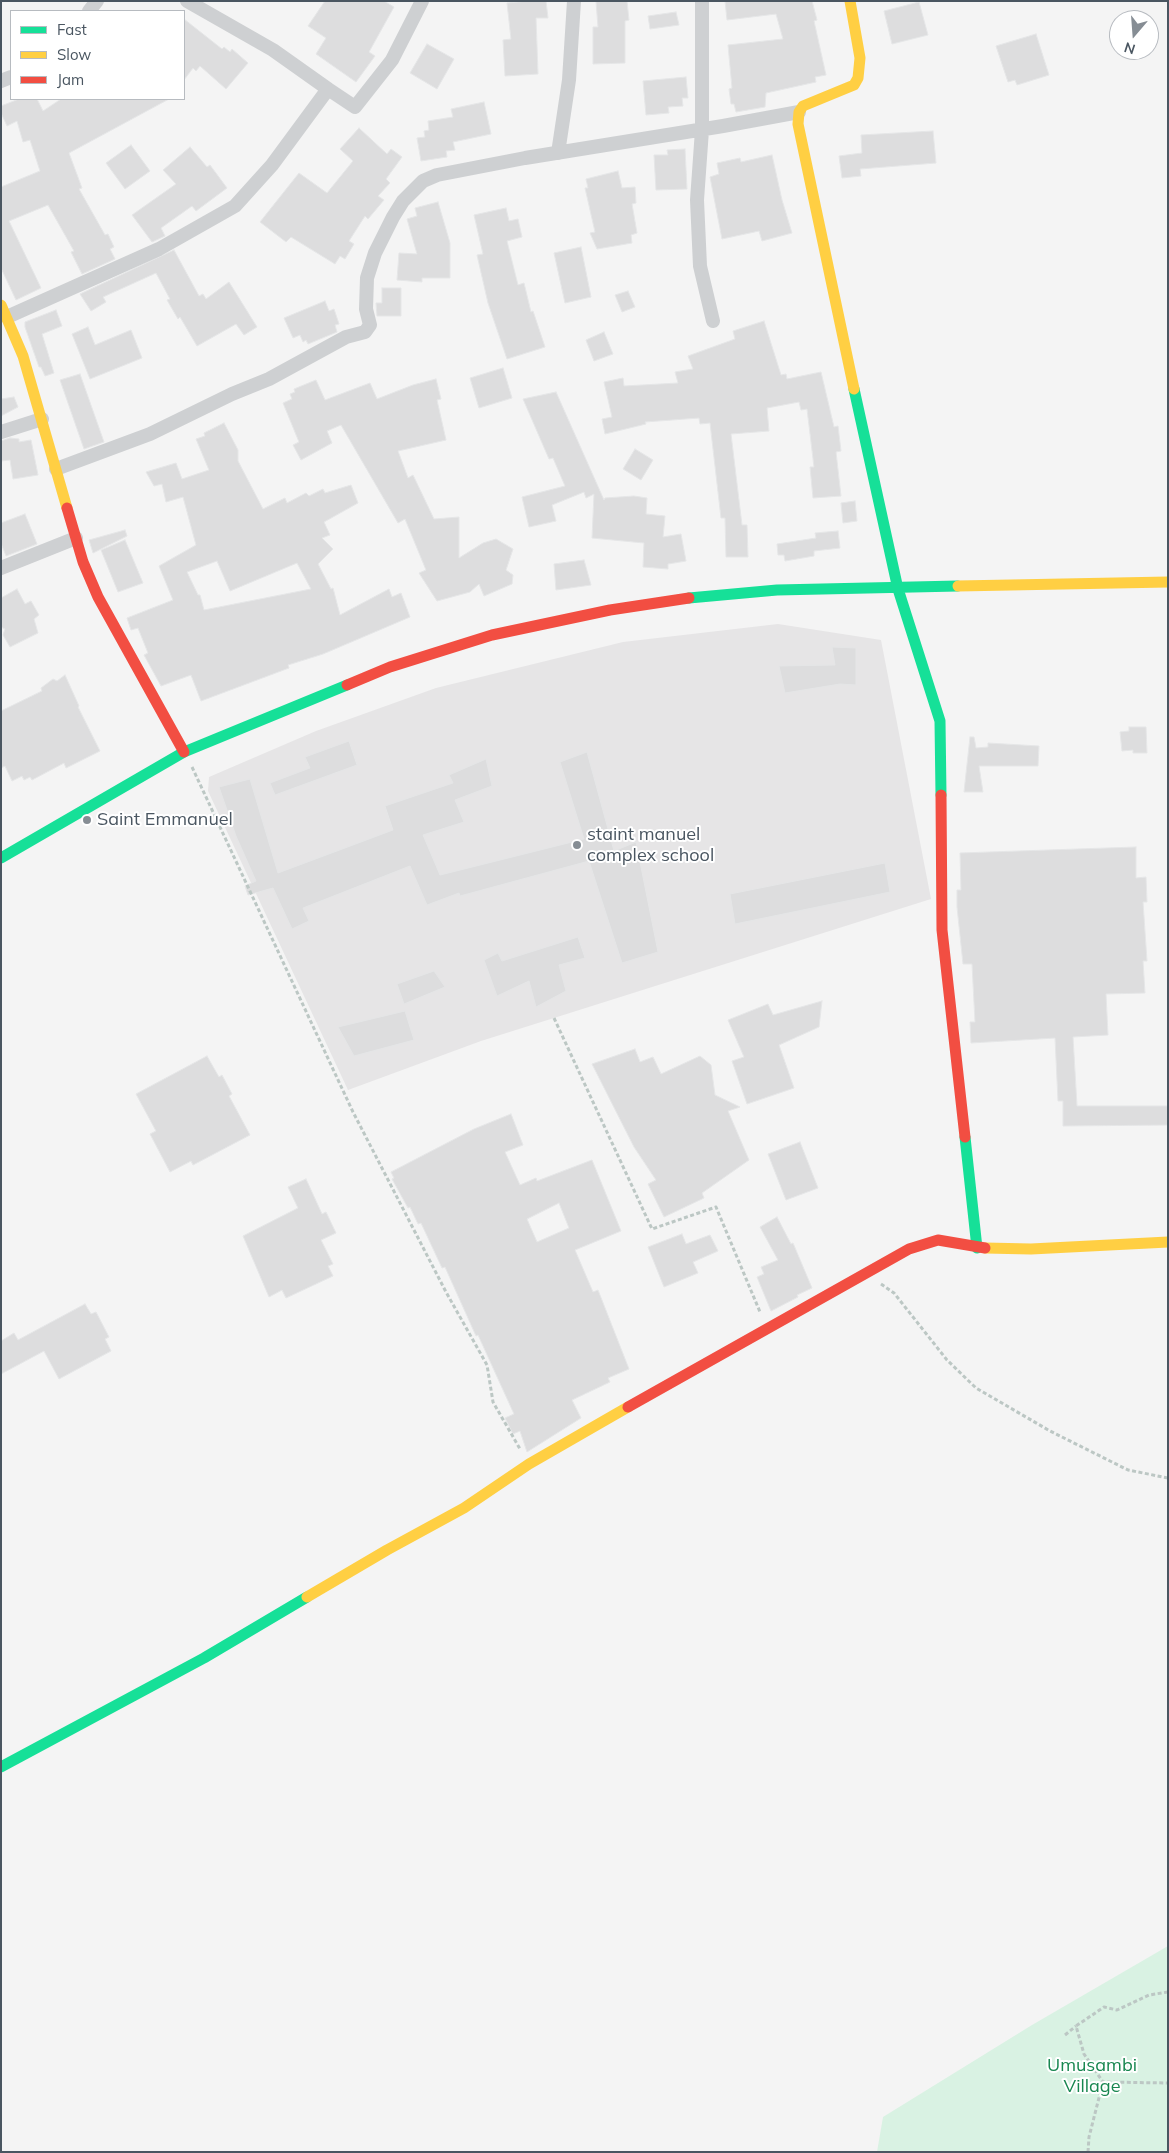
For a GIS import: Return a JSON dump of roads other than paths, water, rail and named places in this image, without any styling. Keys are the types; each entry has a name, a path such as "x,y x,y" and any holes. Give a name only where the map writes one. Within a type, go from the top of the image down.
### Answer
{"street":[{"path":"187,1 273,50 355,107 392,60 422,1"},
{"path":"558,152 569,80 574,1"},
{"path":"702,1 702,130 697,200 700,266 713,321"},
{"path":"850,1 860,58 858,78 854,85 816,99 803,106 799,112 798,124 820,221 866,448 898,589 940,721 942,930 977,1248"},
{"path":"184,752 98,597 83,562 23,356 4,311 159,249 235,206 272,166 328,88"},
{"path":"56,469 150,434 232,394 269,379 346,337 365,332 370,325 366,309 367,278 375,253 393,217 412,191 423,181 437,175 558,152 702,130 799,112"},
{"path":"1,432 42,419"},
{"path":"1,568 76,538"},
{"path":"1,858 184,752 390,668 492,634 610,610 699,596 778,590 1168,582"},
{"path":"1,1767 204,1658 387,1550 464,1508 529,1464 909,1250 938,1240 977,1248 1032,1249 1168,1242"}],"place":[{"name":"Saint Emmanuel","path":"87,820"},
{"name":"staint manuel complex school","path":"577,845"}],"park label":[{"name":"Umusambi Village","path":"1092,2076"}]}
